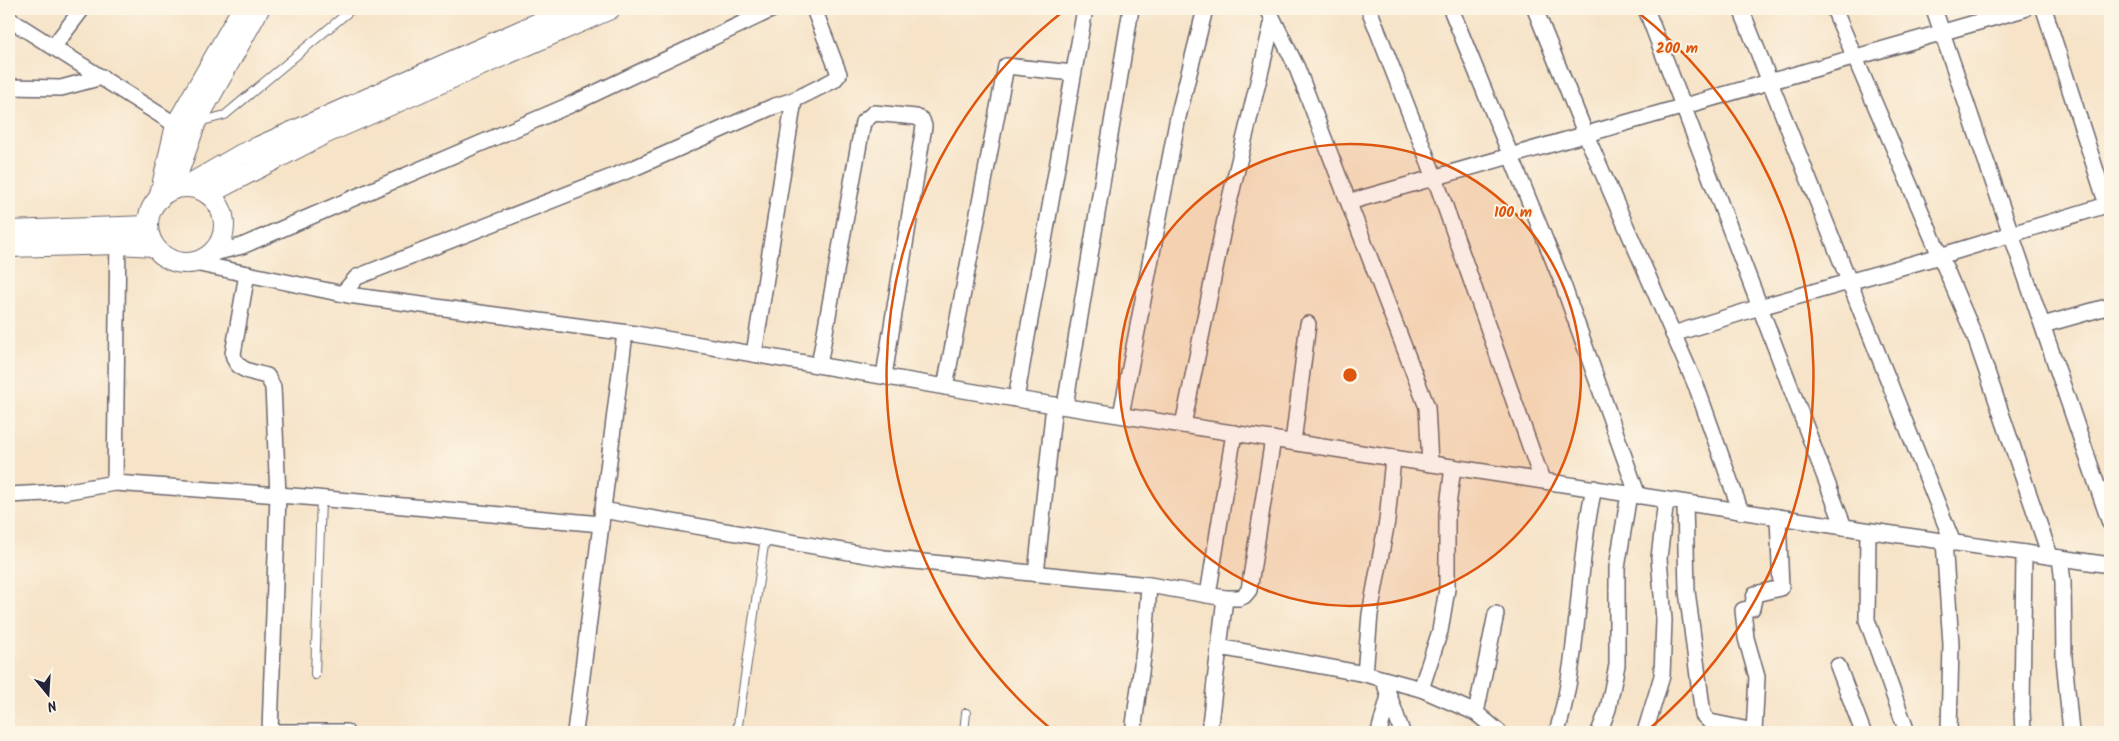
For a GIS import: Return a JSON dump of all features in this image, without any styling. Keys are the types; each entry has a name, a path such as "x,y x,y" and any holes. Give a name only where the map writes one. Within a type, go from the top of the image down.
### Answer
{"street":[{"path":"54,46 82,9"},
{"path":"172,192 186,124 242,9"},
{"path":"186,124 259,9"},
{"path":"172,192 197,189 208,194 220,209 224,227 221,239 215,250 205,257 181,263 169,259 154,246 151,242 148,226 148,217 153,205 172,192 242,154 570,9"},
{"path":"208,194 324,134 610,9"},
{"path":"210,254 242,246 561,109 773,9"},
{"path":"343,293 356,277 634,168 772,107 794,100 834,80 839,74 814,9"},
{"path":"1016,399 1085,9"},
{"path":"1036,574 1059,406 1131,9"},
{"path":"1121,415 1149,278 1178,117 1205,9"},
{"path":"1369,9 1435,178 1542,480"},
{"path":"1451,9 1561,279 1634,495 1618,568 1617,665 1608,709 1599,732"},
{"path":"1535,9 1586,134 1697,388 1741,512"},
{"path":"1646,9 1844,527"},
{"path":"1741,9 1850,282 1949,542 1951,644 1949,732"},
{"path":"1834,9 1975,337 2055,557 2063,582 2064,658 2071,732"},
{"path":"1934,9 2110,523"},
{"path":"1349,202 2024,9"},
{"path":"1673,334 1760,307 2012,235 2109,204 2044,9"},
{"path":"1182,425 1270,14"},
{"path":"1270,14 1297,68 1427,407 1430,464"},
{"path":"9,19 102,77 186,124"},
{"path":"944,387 1006,66 1073,73"},
{"path":"9,87 61,88 102,77"},
{"path":"754,354 794,100"},
{"path":"818,365 863,122 874,113 916,117 922,120 924,126 884,376"},
{"path":"9,248 118,235 148,226"},
{"path":"9,231 118,235 154,246"},
{"path":"115,483 118,235"},
{"path":"190,262 343,293 625,333 1059,406 1741,512 2110,565"},
{"path":"247,274 233,354 237,365 242,369 267,376 273,387 278,495 270,732"},
{"path":"2043,325 2110,306"},
{"path":"1293,442 1308,324"},
{"path":"575,732 625,333"},
{"path":"1208,595 1234,433"},
{"path":"9,495 63,492 115,483 321,499 602,517 765,538 884,558 1149,585 1225,598 1239,598 1244,596 1249,590 1273,439"},
{"path":"1365,674 1370,614 1387,521 1393,458"},
{"path":"1421,689 1440,631 1447,589 1447,514 1453,467"},
{"path":"1557,732 1573,666 1586,525 1594,488"},
{"path":"1645,732 1662,676 1664,620 1659,558 1666,500"},
{"path":"1685,503 1687,591 1703,715 1710,722 1754,731 1756,677 1746,638 1744,610 1752,608 1755,594 1781,588 1778,517"},
{"path":"1868,531 1867,620 1907,732"},
{"path":"2024,553 2022,710 2024,732"},
{"path":"1133,732 1145,642 1149,585"},
{"path":"1209,732 1225,598"},
{"path":"1476,713 1496,614"},
{"path":"1219,647 1365,674 1421,689 1476,713 1499,732"},
{"path":"1838,666 1863,732"},
{"path":"1383,679 1402,732"},
{"path":"1379,732 1389,696"},
{"path":"277,732 346,732"}],"lane":[{"path":"186,124 225,115 352,9"},
{"path":"316,675 321,499"},
{"path":"737,732 765,538"},
{"path":"964,732 966,713"}]}
